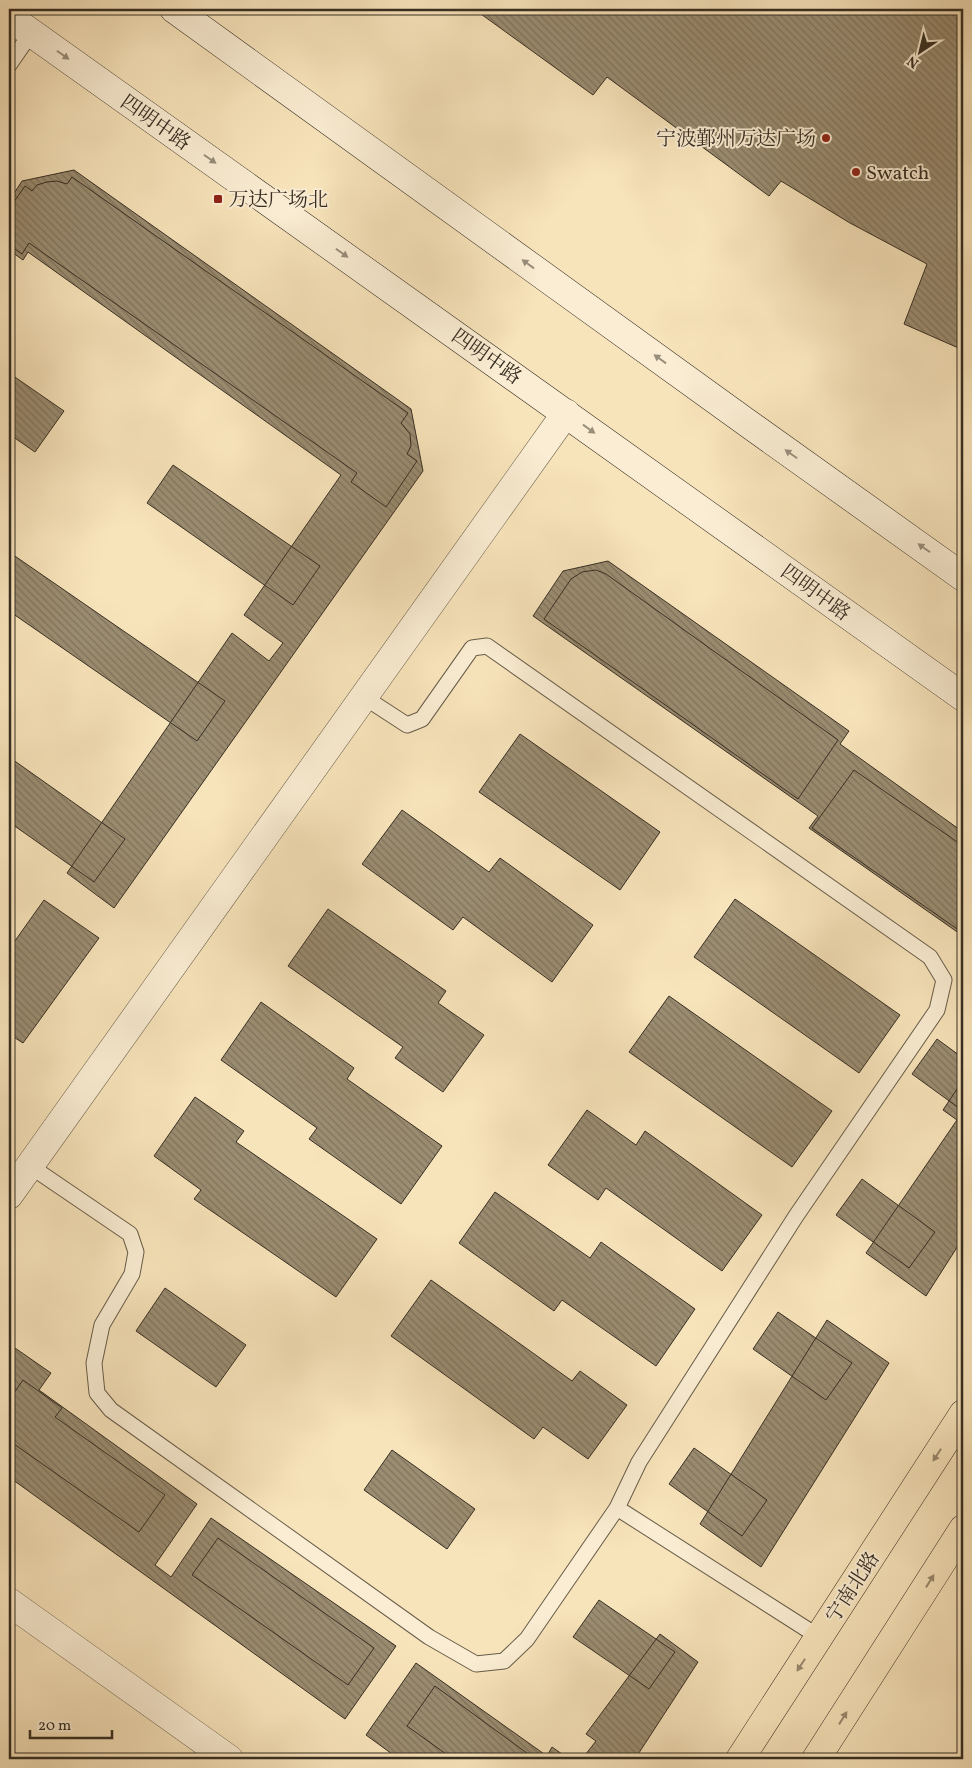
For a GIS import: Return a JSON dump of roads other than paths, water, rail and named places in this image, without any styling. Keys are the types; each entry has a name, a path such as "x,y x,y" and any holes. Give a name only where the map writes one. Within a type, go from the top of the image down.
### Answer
{"main road":[{"path":"174,9 963,577"},
{"name":"四明中路","path":"9,17 963,697"},
{"path":"9,1194 566,413"},
{"name":"宁南北路","path":"740,1759 963,1414"},
{"path":"816,1759 963,1529"},
{"path":"9,1602 229,1759"}],"lane":[{"path":"9,65 31,33"},
{"path":"30,1166 130,1234 136,1252 132,1274 102,1325 94,1363 97,1393 111,1410 429,1637 476,1664 504,1661 527,1639 617,1508 639,1462 796,1216 937,1010 944,980 930,957 488,646 472,648 422,719 407,725 364,697"},
{"path":"617,1508 819,1637"}],"place":[{"name":"宁波鄞州万达广场","path":"826,138"},
{"name":"Swatch","path":"856,172"},
{"name":"万达广场北","path":"218,199"}]}
